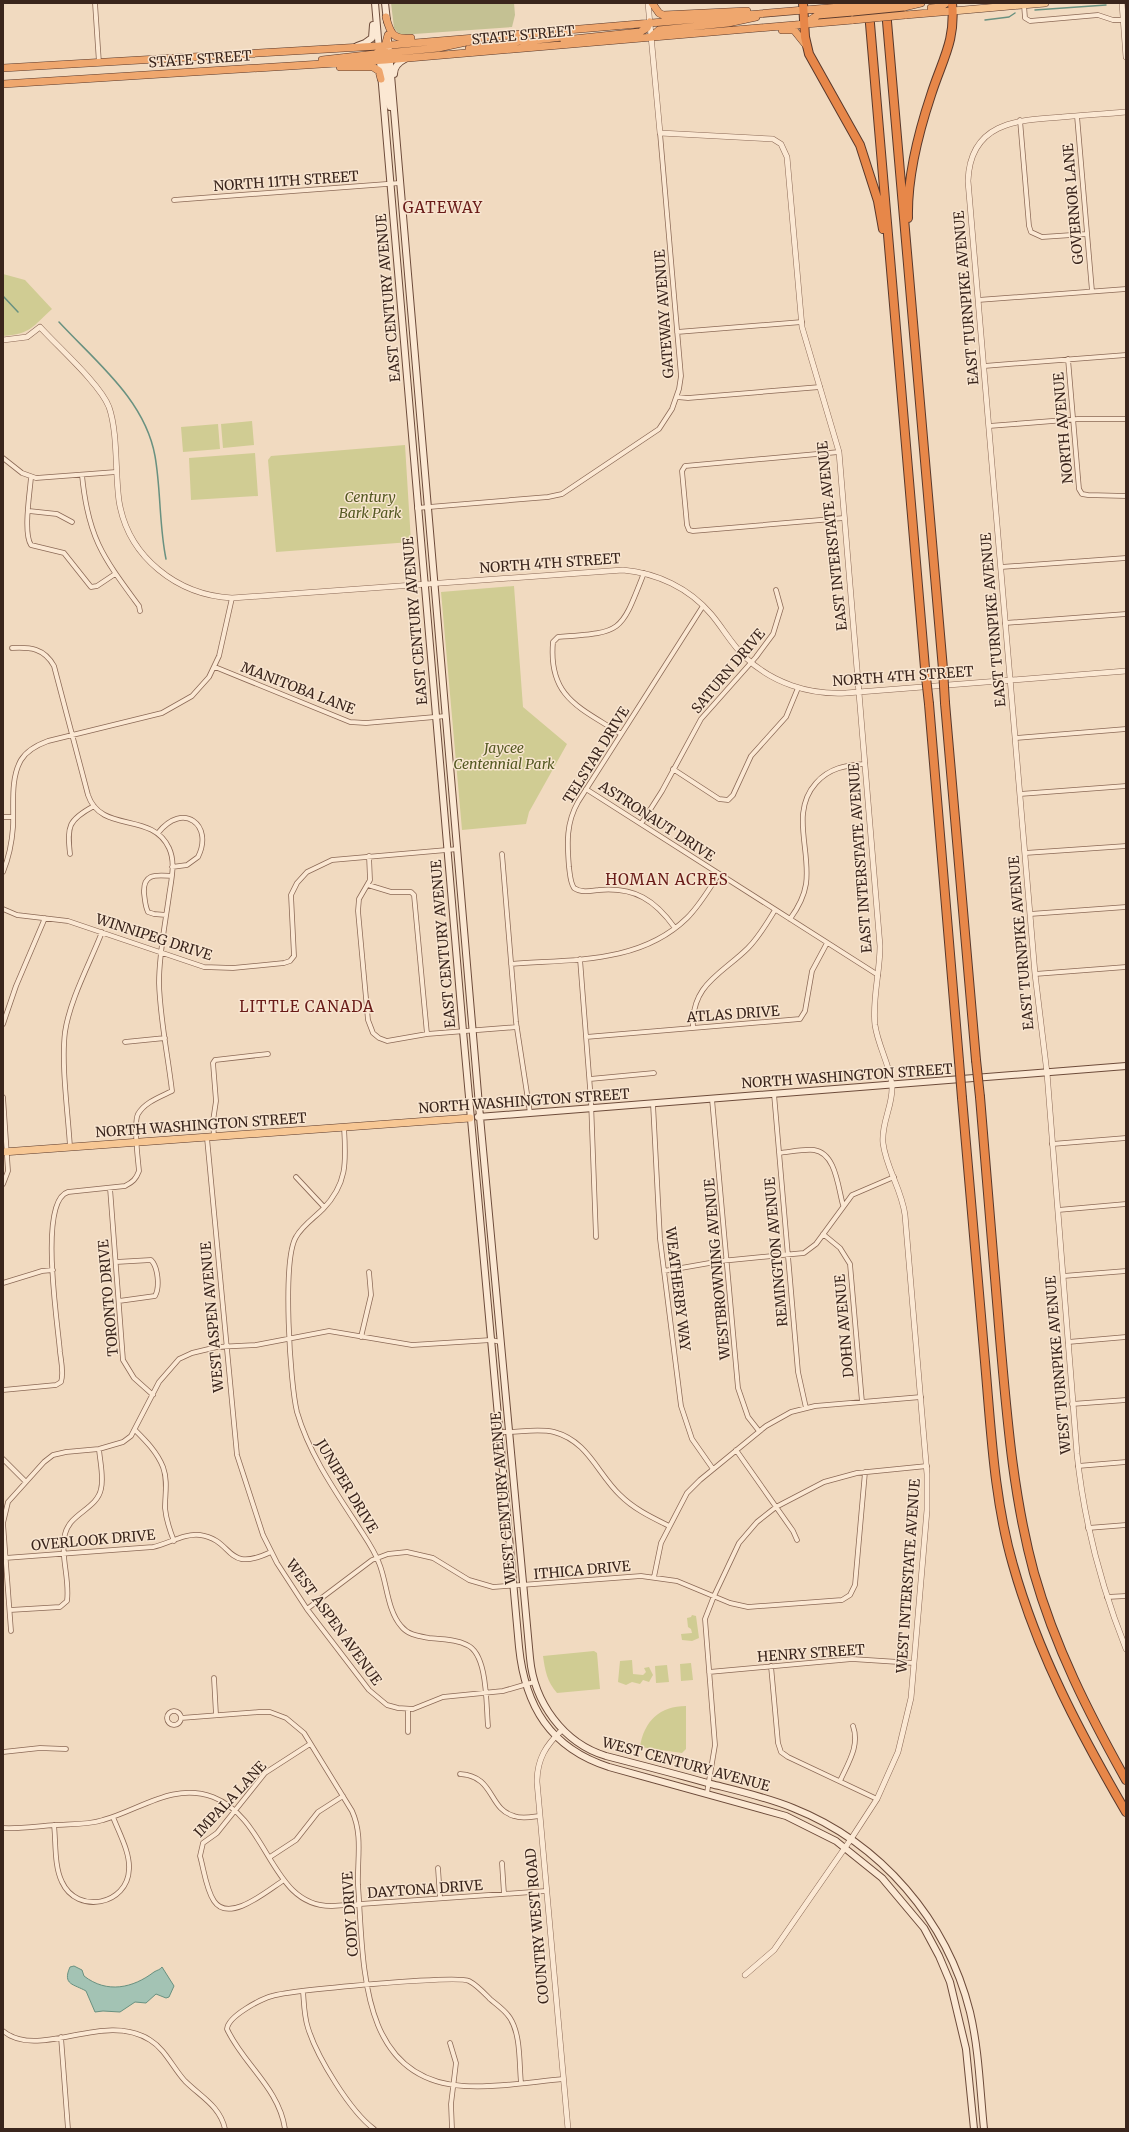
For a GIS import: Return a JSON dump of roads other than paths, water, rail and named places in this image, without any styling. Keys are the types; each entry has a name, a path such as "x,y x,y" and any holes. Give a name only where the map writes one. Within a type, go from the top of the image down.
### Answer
{"highway":[{"path":"652,3 659,13 663,15 739,10 769,12"},
{"path":"868,3 962,1098 992,1437 1000,1501 1012,1564 1030,1619 1064,1699 1126,1812"},
{"path":"885,3 1009,1440 1020,1515 1035,1574 1056,1639 1081,1696 1126,1780"},
{"path":"904,9 922,3"},
{"path":"904,9 937,8 946,3"},
{"name":"STATE STREET","path":"3,84 301,65 480,37 769,12 803,6 853,13 904,9"},
{"path":"803,6 807,48"},
{"name":"STATE STREET","path":"3,68 352,47 407,58 804,24 819,22 853,13 952,7"},
{"path":"915,353 909,224 910,182 920,128 951,41 952,7"},
{"path":"651,37 659,30 728,23 769,12"},
{"path":"804,24 818,15 853,13"},
{"path":"386,17 391,34 399,39 447,35 480,37"},
{"path":"543,47 577,38 640,32 647,28 650,22"},
{"path":"524,45 528,41 571,36 607,26"},
{"path":"672,35 685,38 788,29 794,30 799,34 852,127 868,166 878,201 886,243 896,320"},
{"path":"388,35 383,52 438,48 493,36"},
{"path":"439,55 521,41 526,36"},
{"path":"301,65 319,68 368,66 377,68 381,79"},
{"path":"1107,1747 1126,1777"}],"main road":[{"path":"352,47 365,43 372,38 374,3"},
{"name":"EAST CENTURY AVENUE","path":"374,3 398,150 480,1117"},
{"path":"379,3 383,52 393,133 398,150"},
{"path":"385,3 388,35"},
{"path":"982,8 990,3"},
{"name":"STATE STREET","path":"952,7 982,8 1044,3"},
{"name":"EAST CENTURY AVENUE","path":"383,52 381,79 470,1118"},
{"path":"397,140 394,70 400,62 407,58"},
{"name":"NORTH WASHINGTON STREET","path":"6,1152 892,1086 1126,1066"},
{"name":"WEST CENTURY AVENUE","path":"480,1117 530,1664 534,1682 545,1707 562,1730 577,1742 601,1754 793,1808 828,1825 851,1839 887,1867 913,1895 934,1927 953,1962 963,1988 976,2043 984,2129"},
{"name":"WEST CENTURY AVENUE","path":"470,1118 520,1662 525,1685 538,1714 555,1736 577,1753 603,1765 786,1816 817,1830 845,1847 882,1878 924,1928 943,1964 952,1988 966,2049 974,2129"}],"street":[{"path":"95,3 99,63"},
{"path":"648,3 660,133"},
{"path":"1122,3 1126,57"},
{"path":"1024,4 1025,18 1030,21 1098,15 1112,20 1123,20"},
{"path":"1087,234 1042,237 1031,232 1029,226 1020,120 1126,112"},
{"name":"GOVERNOR LANE","path":"1077,116 1092,291"},
{"name":"EAST TURNPIKE AVENUE","path":"1020,120 1001,126 987,136 976,151 970,165 968,186 1035,974 1047,1073"},
{"name":"EAST INTERSTATE AVENUE","path":"660,133 768,138 781,144 788,162 802,322 839,452 880,946 875,1004 876,1028 889,1070 892,1086"},
{"name":"GATEWAY AVENUE","path":"417,508 548,497 566,492 659,428 670,414 677,397 681,381 660,133"},
{"name":"NORTH 11TH STREET","path":"174,200 400,183"},
{"path":"978,300 1126,289"},
{"path":"677,332 802,322"},
{"name":"NORTH 4TH STREET","path":"3,340 27,337 40,327 104,397 111,415 120,509 132,538 150,562 176,582 200,593 232,598 609,570 644,573 678,587 703,606 737,649 751,663 776,679 798,688 827,693 859,692 1126,671"},
{"path":"984,366 1126,355"},
{"name":"NORTH AVENUE","path":"1068,359 1078,486 1082,494 1126,496"},
{"path":"677,397 688,398 820,387"},
{"path":"989,426 1072,420 1126,419"},
{"path":"839,452 684,466 682,472 689,530 844,518"},
{"path":"3,458 17,470 31,477 46,478 116,472"},
{"path":"82,475 85,505 90,527 99,548 115,574 139,606 140,611"},
{"path":"31,477 29,540 34,546 64,553 91,587 97,586 115,574"},
{"path":"29,511 57,514 72,522"},
{"path":"1001,567 1126,558"},
{"path":"621,734 575,704 562,692 556,677 553,642 558,637 605,632 619,625 628,613 644,573"},
{"name":"SATURN DRIVE","path":"641,824 701,719 751,663 770,639 778,623 781,608 776,590"},
{"path":"3,872 11,843 15,775 22,759 30,750 40,744 168,711 196,692 215,667 223,646 232,598"},
{"name":"TELSTAR DRIVE","path":"675,928 657,906 641,896 619,890 580,891 572,886 568,832 573,811 586,789 703,606"},
{"path":"1006,623 1126,614"},
{"path":"3,1390 56,1384 61,1382 51,1236 59,1198 68,1192 125,1186 137,1178 139,1171 137,1115 153,1100 172,1091 159,984 161,953 172,867 172,857 169,847 158,833 147,826 110,818 94,806 88,795 55,670 49,658 37,649 27,647 12,648"},
{"name":"MANITOBA LANE","path":"215,667 345,721 362,723 446,716"},
{"path":"673,769 719,799 728,800 733,795 751,756 786,717 798,688"},
{"path":"1015,738 1126,729"},
{"path":"790,919 800,903 806,884 803,817 808,795 817,782 830,771 846,766 865,764"},
{"path":"1020,794 1126,786"},
{"name":"ASTRONAUT DRIVE","path":"586,789 878,975"},
{"path":"70,854 68,833 70,824 75,818 94,806"},
{"path":"3,817 13,817"},
{"path":"158,833 168,822 180,817 188,818 198,826 202,841 198,857 187,865 172,867"},
{"path":"1025,853 1126,846"},
{"name":"WINNIPEG DRIVE","path":"3,909 17,915 68,921 194,964 216,968 234,968 284,963 290,961 294,956 290,902 293,889 300,878 326,862 369,856 458,850"},
{"path":"502,854 517,1027 530,1113"},
{"path":"369,856 370,875 368,885 362,891 359,899 358,911 369,1025 375,1036 387,1041 426,1034 517,1027"},
{"path":"511,964 613,955 634,951 652,943 675,928 695,909 719,874"},
{"path":"166,915 148,912 145,906 144,885 146,880 150,877 171,876"},
{"path":"368,885 386,891 411,892 414,895 426,1034"},
{"path":"1030,914 1126,907"},
{"path":"693,1028 695,1007 704,986 753,943 776,910"},
{"path":"3,1024 16,986 44,918"},
{"path":"70,1147 64,1047 65,1030 71,1009 102,932"},
{"name":"ATLAS DRIVE","path":"586,1036 800,1019 805,1011 812,971 827,943"},
{"path":"580,958 590,1079 596,1236"},
{"path":"1035,974 1126,967"},
{"path":"125,1042 165,1038"},
{"name":"WEST ASPEN AVENUE","path":"268,1054 215,1060 213,1063 216,1101 210,1138 226,1346 237,1455 248,1495 271,1552 307,1609 373,1695 387,1705 408,1709 443,1697 485,1693 534,1682"},
{"path":"590,1079 654,1073"},
{"name":"WEST TURNPIKE AVENUE","path":"1047,1073 1078,1466 1088,1528 1107,1597 1126,1649"},
{"name":"WEST INTERSTATE AVENUE","path":"745,1975 774,1950 877,1799 894,1763 903,1734 910,1703 927,1510 927,1466 906,1215 902,1199 886,1157 883,1137 884,1123 891,1101 892,1086"},
{"name":"REMINGTON AVENUE","path":"774,1094 798,1372 806,1408"},
{"path":"3,1097 8,1171 3,1184"},
{"name":"WESTBROWNING AVENUE","path":"712,1099 738,1388 748,1417 759,1431"},
{"name":"WEATHERBY WAY","path":"653,1104 657,1207 683,1413 695,1445 713,1469"},
{"name":"JUNIPER DRIVE","path":"344,1128 346,1157 344,1175 335,1194 295,1238 290,1273 292,1388 307,1440 322,1470 377,1557 393,1611 401,1626 414,1635 463,1643 472,1647 481,1661 488,1726"},
{"path":"1052,1144 1126,1138"},
{"path":"779,1153 814,1150 825,1155 832,1165 843,1206"},
{"path":"296,1177 324,1207"},
{"path":"664,1271 727,1260 788,1255 808,1251 823,1234 843,1206 859,1191 894,1177"},
{"name":"TORONTO DRIVE","path":"110,1188 123,1360 134,1378 153,1395"},
{"path":"1058,1210 1126,1204"},
{"name":"DOHN AVENUE","path":"823,1234 840,1248 850,1264 862,1402"},
{"path":"116,1262 151,1260 155,1264 158,1291 155,1296 119,1301"},
{"path":"3,1283 42,1271 53,1270"},
{"path":"1062,1276 1126,1271"},
{"path":"361,1337 370,1295 370,1272"},
{"path":"11,1631 4,1558 4,1513 11,1498 53,1455 66,1452 100,1449 123,1442 131,1436 160,1382 180,1359 192,1353 226,1346 256,1344 329,1331 385,1342 416,1346 491,1340 501,1342"},
{"path":"1068,1342 1126,1337"},
{"path":"654,1577 658,1549 687,1494 713,1469 759,1431 784,1415 806,1408 921,1397"},
{"path":"1072,1404 1126,1400"},
{"path":"135,1430 158,1457 164,1469 167,1490 165,1509 169,1529 174,1541"},
{"path":"499,1432 543,1431 559,1434 569,1438 588,1453 608,1482 624,1499 644,1514 669,1526"},
{"path":"10,1610 60,1607 66,1603 68,1599 65,1533 69,1524 78,1514 94,1502 101,1490 100,1449"},
{"path":"736,1450 797,1540"},
{"path":"3,1459 26,1481"},
{"path":"1078,1466 1126,1462"},
{"path":"707,1793 715,1745 705,1624 714,1596 732,1556 744,1537 757,1522 776,1507 824,1482 865,1472 927,1466"},
{"name":"ITHICA DRIVE","path":"307,1609 377,1557 401,1552 420,1553 438,1560 475,1582 493,1587 513,1587 622,1576 654,1577 684,1584 736,1605 754,1608 837,1602 847,1598 855,1585 865,1472"},
{"path":"1088,1528 1126,1524"},
{"name":"OVERLOOK DRIVE","path":"4,1558 153,1547 190,1535 201,1536 215,1541 235,1556 244,1560 252,1560 271,1552"},
{"path":"1107,1597 1126,1596"},
{"name":"HENRY STREET","path":"709,1672 852,1659 914,1663"},
{"path":"771,1666 778,1744 781,1752 788,1757 877,1799"},
{"path":"214,1678 216,1715"},
{"path":"408,1709 408,1732"},
{"name":"CODY DRIVE","path":"181,1718 259,1712 276,1714 294,1723 310,1744 352,1811 359,1832 358,1873 360,1904 368,1986 374,2020 381,2034 394,2053 404,2063 432,2080 454,2085 474,2086 563,2079"},
{"path":"840,1781 855,1748 856,1735 853,1726"},
{"name":"COUNTRY WEST ROAD","path":"562,1730 545,1748 538,1767 539,1816 568,2129"},
{"name":"IMPALA LANE","path":"284,1880 236,1909 224,1909 214,1901 200,1856 200,1850 203,1844 216,1833 268,1771 310,1744"},
{"path":"3,1752 40,1748 66,1749"},
{"path":"460,1774 473,1776 480,1779 499,1806 509,1815 518,1817 539,1816"},
{"name":"DAYTONA DRIVE","path":"3,1828 96,1822 113,1817 164,1796 186,1792 213,1797 235,1810 251,1827 284,1880 295,1894 310,1903 327,1906 546,1891"},
{"path":"270,1857 296,1840 318,1812 343,1796"},
{"path":"54,1825 59,1871 64,1886 71,1894 80,1900 101,1902 112,1898 121,1891 129,1875 128,1855 113,1817"},
{"path":"502,1863 504,1894"},
{"path":"438,1868 440,1898"},
{"path":"285,2129 282,2114 274,2097 228,2031 227,2026 242,2011 266,1998 303,1991 459,1979 473,1984 507,2013 513,2022 516,2031 521,2083"},
{"path":"303,1991 306,2019 316,2047 350,2106 368,2127 374,2129"},
{"path":"3,2031 14,2038 27,2041 106,2030 123,2029 136,2032 156,2044 184,2080 217,2110 225,2129"},
{"path":"61,2037 68,2129"},
{"path":"450,2043 456,2058 451,2104 452,2129"}],"waterway":[{"path":"1035,10 1106,5"},
{"path":"985,20 1009,17 1015,13"},
{"path":"3,296 18,312"},
{"path":"59,322 117,383 141,417 150,436 157,469 162,533 166,559"}],"district":[{"name":"GATEWAY","path":"443,207"},
{"name":"HOMAN ACRES","path":"667,879"},
{"name":"LITTLE CANADA","path":"307,1006"}],"park label":[{"name":"Century Bark Park","path":"370,506"},
{"name":"Jaycee Centennial Park","path":"504,756"}]}
